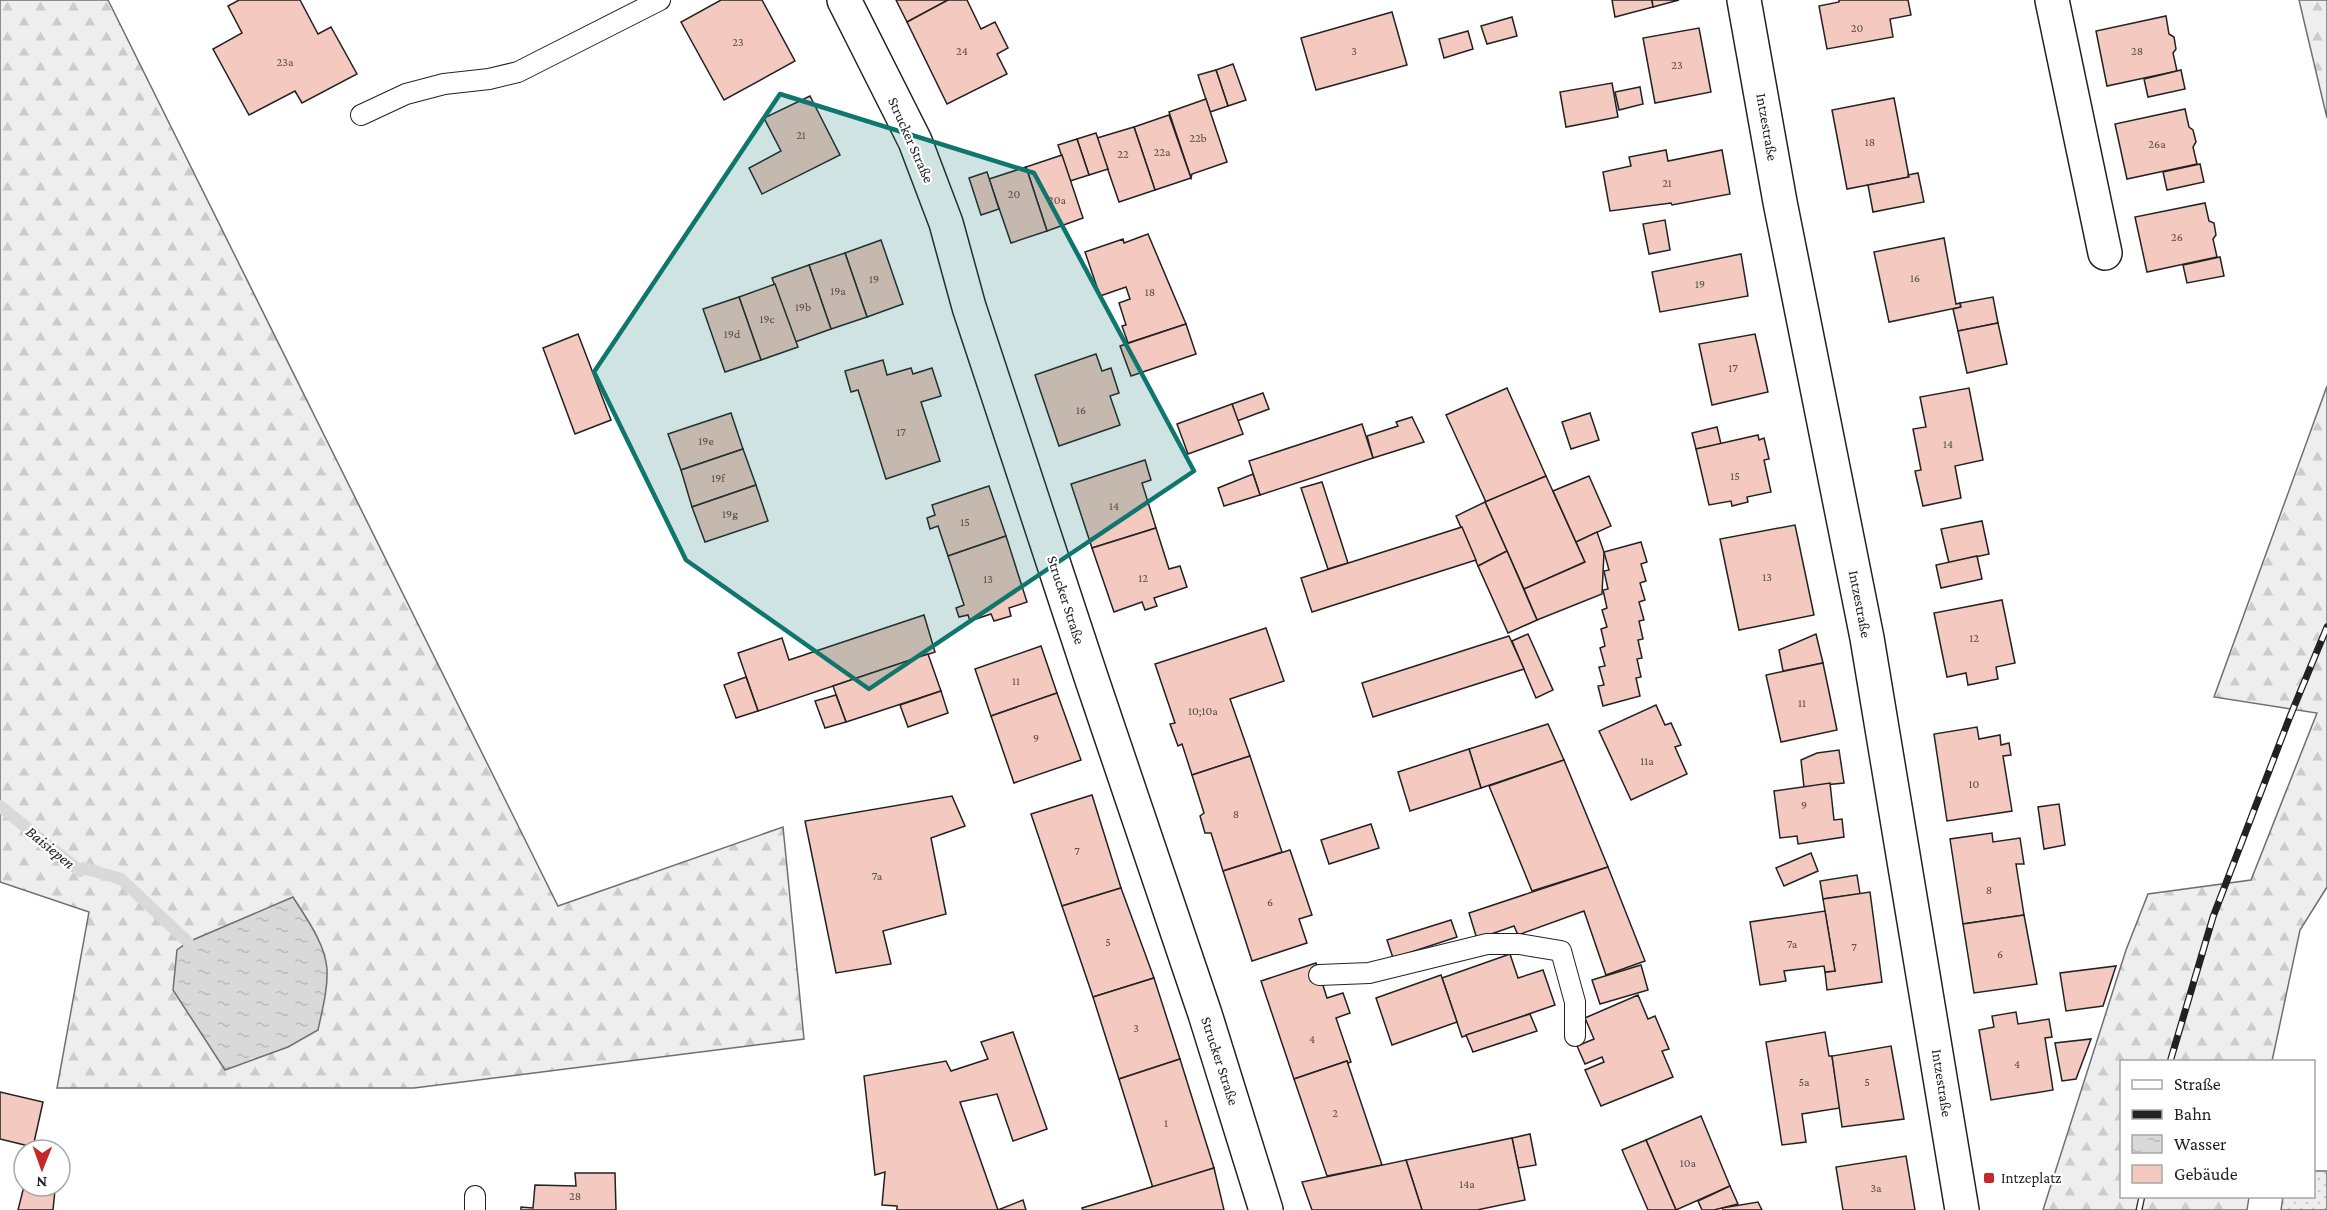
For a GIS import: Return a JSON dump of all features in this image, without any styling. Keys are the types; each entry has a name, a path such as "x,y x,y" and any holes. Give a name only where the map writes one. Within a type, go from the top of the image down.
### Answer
{"street":[{"name":"Strucker Straße","path":"844,0 915,141 946,223 969,307 1212,1036 1266,1210"},
{"name":"Intzestraße","path":"1744,0 1780,202 1868,638 1962,1210"},
{"path":"2052,0 2105,253"}],"lane":[{"path":"361,115 406,94 444,84 489,79 518,72 660,0"},
{"path":"1319,975 1369,973 1487,944 1519,944 1561,951 1575,1002 1575,1036"}],"highlighted area":[{"path":"780,94 1034,173 1194,471 869,689 686,560 594,372"}],"green space":[{"path":"0,0 108,0 558,906 783,827 804,1039 414,1088 57,1088 89,912 0,882"},
{"path":"2299,0 2327,0 2327,118"},
{"path":"2327,386 2327,887 2300,930 2272,1060 2120,1060 2120,1198 2249,1198 2247,1210 2043,1210 2126,950 2148,894 2251,880 2317,713 2214,697"},
{"path":"2315,1171 2327,1171 2327,1210 2281,1210 2283,1198 2315,1198"}],"water":[{"path":"293,897 323,950 327,969 327,984 318,1030 288,1047 225,1070 173,990 177,950 188,942"}],"building":[{"path":"239,0 300,0 318,34 331,27 357,74 302,103 295,91 249,115 213,49 242,33 228,6"},
{"path":"721,0 762,0 795,61 724,100 681,22"},
{"path":"896,0 948,0 907,22"},
{"path":"948,0 967,0 981,29 995,22 1008,48 997,54 1007,74 947,104 907,22"},
{"path":"1612,0 1652,0 1653,7 1615,17"},
{"path":"1652,0 1679,0 1653,7"},
{"path":"1839,0 1908,0 1911,15 1890,19 1893,37 1827,49 1819,6 1839,2"},
{"path":"1392,12 1407,65 1316,90 1301,38"},
{"path":"2166,16 2169,34 2174,37 2176,49 2173,53 2177,71 2107,86 2096,31"},
{"path":"1512,17 1517,36 1487,44 1481,26"},
{"path":"1699,28 1711,92 1655,103 1643,38"},
{"path":"1468,31 1473,49 1444,58 1439,39"},
{"path":"1233,64 1246,100 1228,106 1216,70"},
{"path":"1216,70 1228,106 1210,112 1198,75"},
{"path":"2181,70 2185,89 2148,97 2144,79"},
{"path":"1612,83 1618,117 1566,127 1560,92"},
{"path":"1640,87 1643,104 1619,110 1615,92"},
{"path":"810,96 840,155 762,194 749,168 781,151 764,118"},
{"path":"1894,98 1909,177 1847,189 1832,110"},
{"path":"1206,99 1227,162 1192,174 1191,178 1169,112"},
{"path":"2185,109 2189,127 2193,130 2196,142 2193,147 2197,164 2127,179 2115,124"},
{"path":"1169,115 1191,178 1155,190 1134,127"},
{"path":"1134,127 1155,190 1119,202 1097,138"},
{"path":"1096,133 1108,169 1089,175 1077,139"},
{"path":"1077,139 1089,175 1070,181 1058,145"},
{"path":"1666,150 1668,161 1722,150 1730,194 1672,205 1671,203 1610,211 1603,172 1631,166 1629,157"},
{"path":"1062,155 1083,218 1047,231 1026,167"},
{"path":"2200,164 2204,182 2167,190 2163,172"},
{"path":"1026,167 1047,231 1011,243 989,179"},
{"path":"987,172 999,209 981,215 969,178"},
{"path":"1918,173 1924,202 1873,212 1868,185"},
{"path":"2205,203 2209,221 2214,223 2216,235 2213,239 2217,257 2147,272 2135,217"},
{"path":"1665,220 1670,250 1649,254 1643,224"},
{"path":"1148,234 1186,324 1128,343 1122,326 1126,325 1119,303 1130,299 1126,287 1100,296 1085,252 1123,239 1124,243"},
{"path":"1944,238 1956,304 1960,303 1961,307 1889,322 1874,252"},
{"path":"881,240 903,304 867,317 845,253"},
{"path":"845,253 867,317 831,329 809,265"},
{"path":"1741,254 1748,296 1660,312 1652,272"},
{"path":"2220,257 2224,276 2187,283 2183,265"},
{"path":"809,265 831,329 795,342 772,278"},
{"path":"775,284 798,347 761,360 739,297"},
{"path":"739,297 761,360 725,372 703,309"},
{"path":"1993,297 1998,323 1958,331 1953,309 1961,307 1960,303"},
{"path":"1998,323 2007,364 1967,373 1958,331"},
{"path":"1186,324 1196,354 1131,376 1120,346"},
{"path":"578,334 611,420 575,434 543,348"},
{"path":"1755,334 1768,392 1712,405 1699,344"},
{"path":"1096,354 1102,371 1111,368 1119,393 1110,396 1120,425 1059,446 1035,375"},
{"path":"883,360 887,375 911,368 913,374 932,368 941,396 921,402 940,461 886,479 858,390 851,392 845,371"},
{"path":"1507,388 1546,476 1486,502 1446,415"},
{"path":"1969,388 1983,460 1955,466 1961,498 1923,506 1915,471 1921,470 1913,429 1926,427 1920,397"},
{"path":"1263,393 1269,409 1237,421 1232,404"},
{"path":"1232,404 1243,434 1188,454 1177,424"},
{"path":"731,413 743,449 681,470 668,434"},
{"path":"1590,413 1599,440 1571,449 1562,422"},
{"path":"1412,417 1424,442 1373,458 1367,436 1398,426 1396,422"},
{"path":"1362,424 1373,458 1260,495 1249,461"},
{"path":"1717,427 1721,444 1696,449 1692,433"},
{"path":"1758,435 1759,440 1764,438 1769,459 1764,460 1771,492 1747,497 1748,502 1732,506 1731,501 1709,505 1696,449"},
{"path":"743,449 756,485 692,507 681,470"},
{"path":"1145,460 1151,480 1142,483 1156,528 1092,548 1071,484"},
{"path":"1253,474 1260,495 1224,506 1218,488"},
{"path":"1546,476 1585,562 1524,589 1485,502"},
{"path":"1589,476 1611,526 1576,542 1553,491"},
{"path":"1322,482 1348,563 1328,569 1301,488"},
{"path":"756,485 768,521 705,542 692,507"},
{"path":"989,486 1006,536 948,556 938,526 930,529 927,518 935,515 932,505"},
{"path":"1485,502 1507,551 1478,566 1456,516"},
{"path":"1982,521 1989,554 1949,563 1941,529"},
{"path":"1795,525 1814,615 1739,630 1720,539"},
{"path":"1462,527 1476,560 1312,612 1301,578"},
{"path":"1156,528 1169,569 1180,566 1187,587 1154,598 1157,606 1145,610 1142,602 1114,612 1092,548"},
{"path":"1597,532 1604,552 1602,594 1537,620 1524,589 1585,562 1576,542"},
{"path":"1006,536 1027,602 1009,608 1011,616 994,621 991,614 970,621 968,615 959,617 956,608 964,605 948,556"},
{"path":"1641,542 1647,562 1641,564 1646,581 1640,583 1645,600 1639,602 1644,620 1639,621 1643,639 1638,640 1642,658 1637,659 1641,677 1636,678 1640,696 1603,706 1598,686 1604,685 1599,667 1605,666 1600,648 1605,646 1601,629 1607,627 1602,610 1607,608 1603,590 1608,589 1604,571 1609,570 1604,552"},
{"path":"1507,551 1537,620 1508,633 1478,566"},
{"path":"1977,556 1982,579 1941,588 1936,565"},
{"path":"2002,600 2015,663 1996,667 1998,679 1968,685 1966,673 1947,677 1934,613"},
{"path":"924,615 935,652 758,711 738,653 782,638 789,660"},
{"path":"1266,628 1284,681 1230,699 1250,756 1192,775 1182,744 1178,746 1170,724 1175,723 1155,664"},
{"path":"1528,634 1553,690 1536,698 1512,641"},
{"path":"1816,634 1823,663 1783,671 1779,650"},
{"path":"1509,636 1524,669 1373,717 1362,683"},
{"path":"1041,646 1057,693 991,716 975,669"},
{"path":"928,654 941,691 846,722 833,686"},
{"path":"1823,663 1837,730 1781,742 1766,675"},
{"path":"746,677 758,711 736,718 724,685"},
{"path":"941,691 948,713 908,727 900,705"},
{"path":"1057,693 1081,760 1014,783 991,716"},
{"path":"836,695 846,722 825,728 815,701"},
{"path":"1656,705 1665,725 1671,723 1681,745 1675,747 1687,774 1631,800 1599,731"},
{"path":"1548,724 1564,760 1481,788 1469,749"},
{"path":"1977,727 1979,739 2000,735 2001,745 2009,743 2011,755 2003,756 2012,811 1947,821 1934,734"},
{"path":"1469,749 1481,788 1410,811 1398,772"},
{"path":"1839,750 1844,783 1804,787 1801,760 1817,753"},
{"path":"1250,756 1282,852 1223,871 1211,833 1205,833 1200,816 1204,813 1192,775"},
{"path":"1564,760 1608,867 1532,891 1489,786"},
{"path":"1830,783 1834,820 1842,819 1844,837 1798,844 1797,836 1780,838 1774,791"},
{"path":"1092,795 1121,888 1062,906 1031,814"},
{"path":"952,796 965,826 931,838 946,914 883,931 891,964 836,973 805,821"},
{"path":"2059,804 2065,845 2044,849 2038,807"},
{"path":"1371,824 1379,848 1329,864 1321,840"},
{"path":"1992,833 1993,842 2020,838 2024,864 2016,864 2024,915 1963,924 1950,839"},
{"path":"1290,850 1312,915 1299,919 1307,943 1252,961 1223,871"},
{"path":"1811,853 1818,871 1784,886 1776,868"},
{"path":"1608,867 1645,961 1606,975 1584,911 1518,935 1514,926 1477,939 1469,913"},
{"path":"1857,875 1860,894 1823,899 1820,881"},
{"path":"1121,888 1154,978 1093,997 1062,906"},
{"path":"1870,892 1882,982 1827,990 1825,972 1835,971 1823,899"},
{"path":"1825,911 1835,971 1825,972 1824,966 1784,971 1786,981 1760,985 1750,922"},
{"path":"2024,915 2037,984 1974,993 1963,924"},
{"path":"1451,920 1457,937 1393,958 1387,940"},
{"path":"1510,954 1518,978 1543,970 1555,1005 1462,1037 1442,978"},
{"path":"1316,963 1327,998 1343,993 1350,1013 1336,1018 1351,1062 1347,1061 1294,1079 1261,981"},
{"path":"1641,965 1648,990 1600,1004 1592,980"},
{"path":"2116,966 2103,1006 2066,1011 2060,973"},
{"path":"1441,975 1457,1022 1392,1045 1376,998"},
{"path":"1154,978 1180,1059 1119,1079 1093,997"},
{"path":"1638,995 1648,1019 1655,1016 1669,1049 1662,1051 1673,1077 1601,1106 1585,1070 1604,1062 1602,1057 1585,1064 1577,1046 1594,1039 1585,1018"},
{"path":"2016,1012 2018,1024 2049,1019 2052,1037 2045,1038 2053,1090 1991,1100 1979,1030 1994,1027 1992,1016"},
{"path":"1530,1014 1537,1031 1473,1052 1466,1035"},
{"path":"1013,1032 1047,1129 1013,1141 997,1094 960,1102 998,1210 897,1210 897,1206 882,1205 885,1172 875,1175 864,1076 946,1061 951,1071 988,1059 981,1042"},
{"path":"1825,1032 1829,1056 1832,1056 1840,1108 1802,1114 1806,1142 1782,1145 1766,1042"},
{"path":"2091,1039 2076,1079 2062,1081 2055,1043"},
{"path":"1891,1046 1904,1119 1842,1127 1832,1056"},
{"path":"1180,1059 1214,1168 1153,1188 1119,1079"},
{"path":"1347,1061 1382,1165 1327,1176 1294,1079"},
{"path":"0,1092 43,1102 35,1138 12,1138 12,1142 0,1139"},
{"path":"1701,1116 1730,1186 1676,1210 1646,1140"},
{"path":"1530,1134 1536,1165 1518,1168 1512,1138"},
{"path":"1512,1138 1525,1200 1477,1210 1422,1210 1406,1160"},
{"path":"1646,1140 1676,1210 1648,1210 1622,1150"},
{"path":"1906,1156 1915,1210 1843,1210 1836,1167"},
{"path":"1406,1160 1422,1210 1312,1210 1302,1182"},
{"path":"1214,1168 1224,1210 1083,1210 1082,1208"},
{"path":"575,1173 615,1173 616,1210 521,1210 521,1207 533,1208 535,1185 576,1186"},
{"path":"1730,1186 1738,1204 1714,1210 1702,1210 1698,1201"},
{"path":"21,1198 54,1198 53,1210 18,1210"},
{"path":"1023,1200 1026,1210 998,1210"},
{"path":"1758,1202 1762,1210 1723,1210 1722,1208"}],"waterway":[{"name":"Baisiepen","path":"0,806 80,871 84,868 121,879 188,942"}],"railway":[{"path":"2171,1060 2213,917 2327,627"},
{"path":"2139,1210 2142,1198"}],"place":[{"name":"Intzeplatz","path":"1989,1178"}]}
